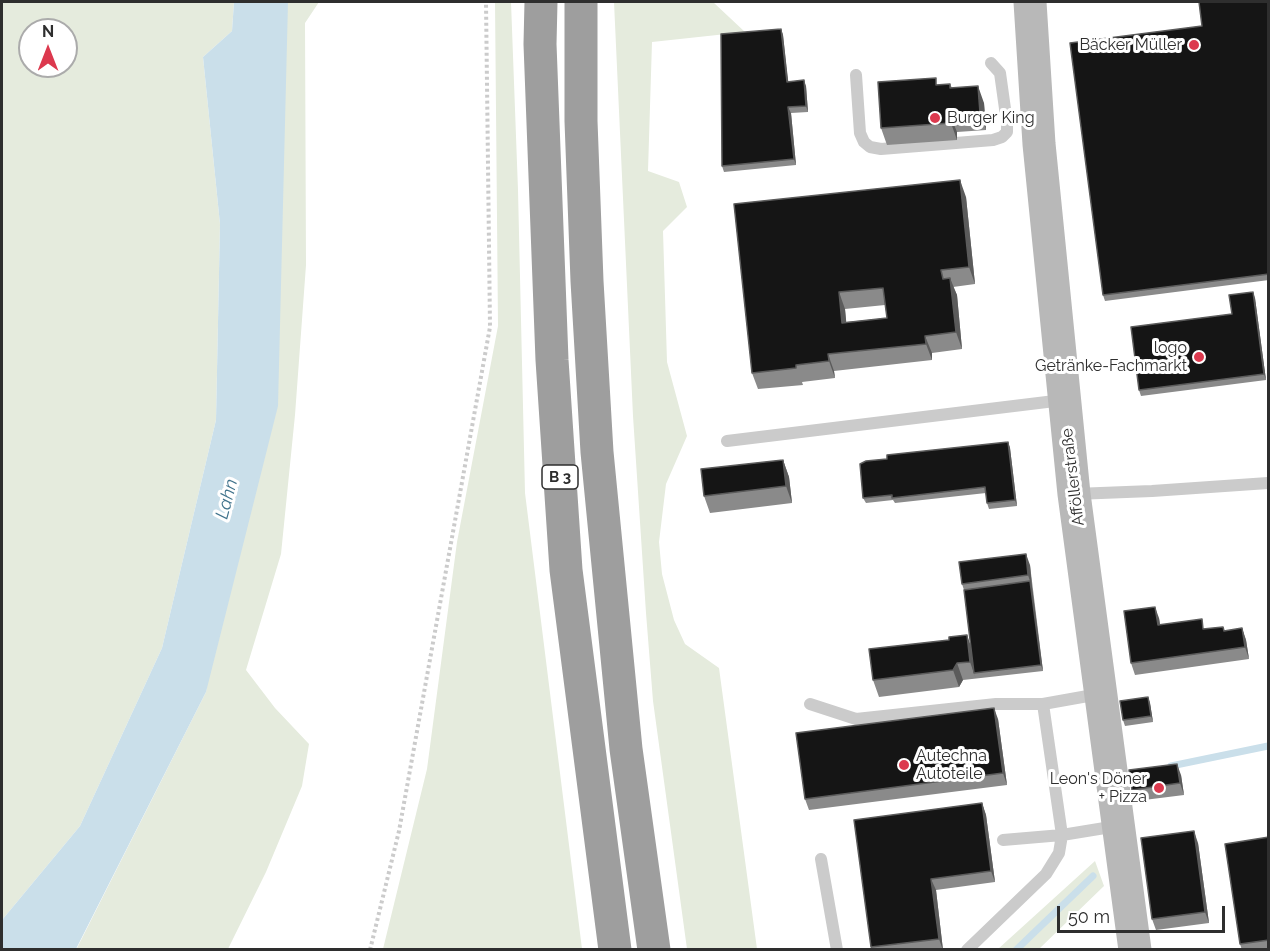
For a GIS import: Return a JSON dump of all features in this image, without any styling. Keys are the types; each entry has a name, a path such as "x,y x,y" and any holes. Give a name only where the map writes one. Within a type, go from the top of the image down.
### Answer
{"highway":[{"name":"B 3","path":"541,2 540,44 552,360 566,570 615,950"},
{"name":"B 3","path":"581,2 581,122 597,452 626,749 654,950"}],"main road":[{"name":"Afföllerstraße","path":"1030,2 1039,144 1074,494 1135,950"}],"lane":[{"path":"856,75 860,133 864,142 870,147 881,149 993,140 1002,138 1007,132 1007,123 1000,74 991,63"},
{"path":"727,441 1064,400"},
{"path":"1074,494 1269,483"},
{"path":"810,704 856,719 996,704 1043,704 1100,694"},
{"path":"967,950 1046,874 1059,853 1062,835 1043,704"},
{"path":"1003,840 1062,835 1117,826"},
{"path":"821,859 837,950"}],"path":[{"path":"370,950 399,831 490,327 486,2"}],"shaded area":[{"path":"2,2 234,2 232,31 203,57 220,224 216,420 162,648 80,826 2,920"},
{"path":"288,2 319,2 305,23 306,265 295,415 281,554 246,670 275,708 309,744 302,786 266,872 228,949 76,950 206,692"},
{"path":"495,2 511,2 525,493 582,949 383,949 427,769 457,542 498,326"},
{"path":"614,2 713,2 745,32 652,42 648,171 679,182 687,207 663,231 667,362 687,436 666,484 659,542 662,574 674,620 685,644 719,668 757,949 687,949 653,701 646,613 633,416"},
{"path":"1095,861 1104,886 1039,949 998,949"}],"water":[{"name":"Lahn","path":"234,2 288,2 278,406 206,692 76,949 2,949 2,920 80,826 162,648 216,420 220,224 203,57 232,31"}],"building":[{"path":"1199,2 1269,2 1269,274 1103,295 1070,43 1202,26"},
{"path":"781,29 787,82 804,80 806,106 788,107 794,159 722,166 721,34"},
{"path":"936,78 936,85 950,84 950,88 978,86 980,113 950,115 951,123 881,128 878,82"},
{"path":"960,180 969,267 941,270 943,279 950,278 956,332 925,336 926,344 828,354 829,361 796,365 796,368 752,373 734,204","holes":["883,288 887,318 842,323 839,292"]},
{"name":"logo Getränke-Fachmarkt","path":"1253,292 1264,374 1139,390 1131,327 1232,314 1229,295"},
{"path":"1008,442 1015,500 987,503 985,487 892,498 892,495 863,498 860,464 866,461 887,459 887,455"},
{"path":"783,460 786,486 704,496 701,469"},
{"path":"1026,554 1028,575 962,584 959,562"},
{"path":"1030,581 1041,665 974,673 964,590"},
{"path":"1155,607 1158,625 1202,619 1203,629 1223,627 1224,631 1242,628 1245,647 1131,663 1124,611"},
{"path":"967,635 970,662 957,663 953,670 873,680 869,649 949,640 949,637"},
{"path":"1148,697 1151,716 1123,720 1120,701"},
{"name":"Autechna Autoteile","path":"994,708 1003,773 805,799 796,733"},
{"path":"1177,764 1180,783 1132,790 1129,770"},
{"path":"982,803 991,871 931,879 939,939 871,947 854,820"},
{"path":"1194,831 1205,912 1152,919 1141,838"},
{"path":"1269,837 1269,940 1240,944 1225,844"}],"waterway":[{"path":"1171,766 1268,746"},
{"path":"1016,950 1093,876"}],"place":[{"name":"Bäcker Müller","path":"1194,45"},
{"name":"Burger King","path":"935,118"},
{"name":"logo Getränke-Fachmarkt","path":"1199,357"},
{"name":"Autechna Autoteile","path":"904,765"},
{"name":"Leon's Döner + Pizza","path":"1159,788"}]}
